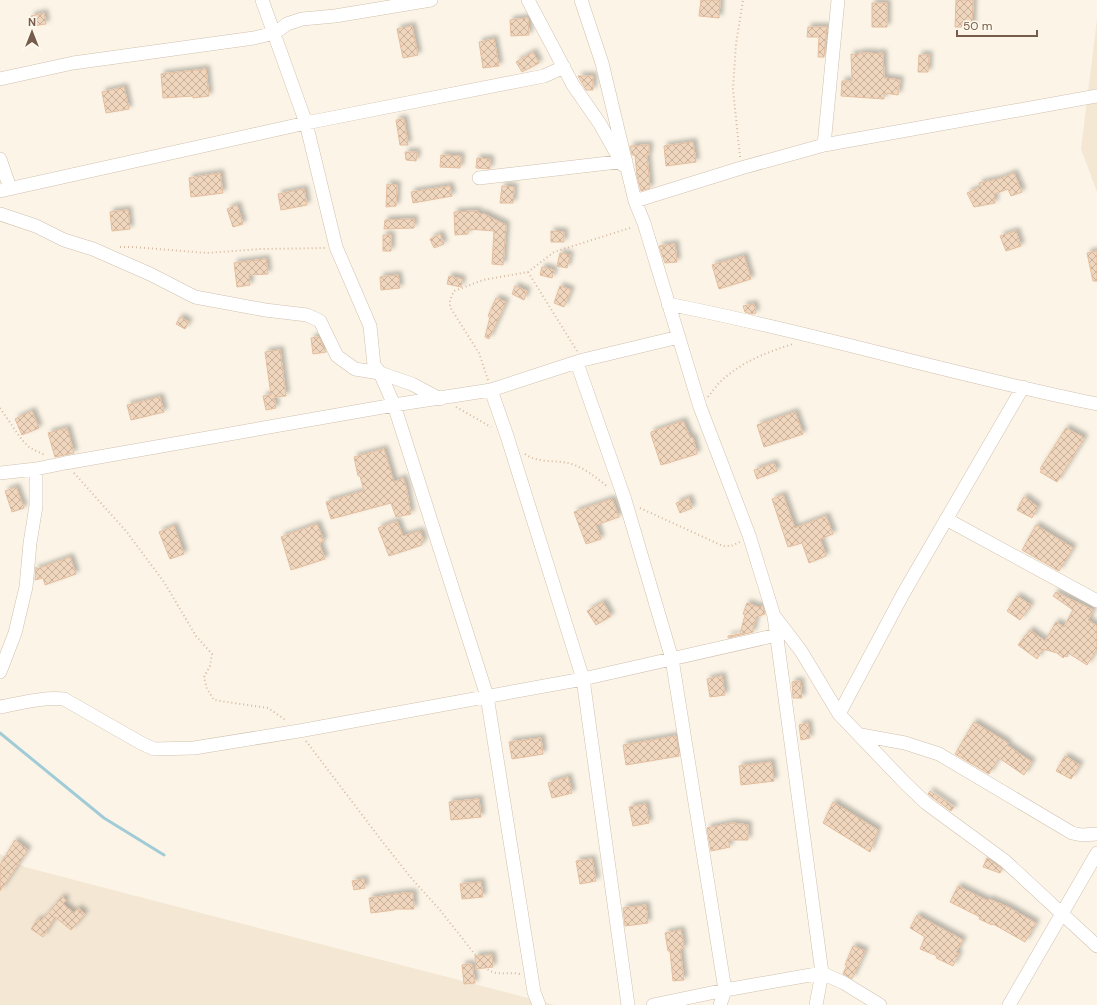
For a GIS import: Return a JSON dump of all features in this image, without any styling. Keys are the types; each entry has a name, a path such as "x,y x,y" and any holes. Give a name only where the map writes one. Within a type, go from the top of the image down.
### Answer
{"street":[{"path":"262,0 306,123 336,247 370,326 374,365 380,372 394,405 487,696 533,984 539,1005"},
{"path":"0,79 73,63 246,39 275,33 287,24 302,19 335,16 431,0"},
{"path":"528,0 573,85 623,161 631,180 635,201 644,223 700,407 749,535 774,616 822,973 816,1005"},
{"path":"581,0 602,63 623,161"},
{"path":"824,145 838,0"},
{"path":"0,159 5,190 306,123 544,76 564,68"},
{"path":"635,201 741,168 824,145 1097,96"},
{"path":"479,178 623,161"},
{"path":"0,214 36,226 64,240 93,249 150,274 195,297 265,310 307,315 320,321 337,356 355,369 380,372 412,384 440,399"},
{"path":"668,304 725,315 1097,404"},
{"path":"0,473 36,469 394,405 492,390 580,362 679,337"},
{"path":"580,362 672,659 724,990 720,1005"},
{"path":"840,714 903,594 1023,387"},
{"path":"492,390 583,679 628,1005"},
{"path":"0,672 14,633 26,587 30,544 36,506 36,469"},
{"path":"946,519 1097,601"},
{"path":"774,616 801,651 840,714 926,803 1005,861 1097,946"},
{"path":"0,707 55,698 64,699 154,749 194,748 299,731 583,679 777,635"},
{"path":"861,735 905,743 940,754 1072,833 1082,835 1097,834"},
{"path":"1009,1005 1097,854"},
{"path":"653,1005 724,990 822,973 844,983 880,1005"}],"path":[{"path":"741,168 733,89 736,44 743,0"},
{"path":"492,390 479,352 450,307 450,300 454,291 483,280 528,272 554,252 644,223"},
{"path":"114,248 134,247 207,253 261,249 336,247"},
{"path":"528,272 580,362"},
{"path":"700,407 720,382 742,365 766,353 813,337"},
{"path":"440,399 507,436"},
{"path":"0,408 22,440 30,448 65,463 126,531 164,582 196,636 212,654 210,666 204,677 207,690 214,700 268,708 276,712 299,731 385,845 412,879 440,910 484,966 495,974 512,972 522,975"},
{"path":"524,453 535,459 567,463 584,468 624,500 723,546 736,545 749,535"}],"shaded area":[{"path":"1097,19 1097,192 1081,149"},
{"path":"0,854 25,867 555,1005 0,1005"}],"building":[{"path":"701,0 720,0 719,18 699,16"},
{"path":"956,0 973,0 972,27 955,27"},
{"path":"872,3 887,3 887,27 872,27"},
{"path":"44,13 46,24 32,26 31,16"},
{"path":"528,18 529,35 511,36 510,20"},
{"path":"412,26 418,55 403,58 397,29"},
{"path":"808,27 827,27 824,57 818,57 819,37 807,37"},
{"path":"494,39 499,66 483,68 479,42"},
{"path":"533,52 539,63 522,72 516,62"},
{"path":"859,53 883,53 884,78 900,80 898,95 884,93 884,99 841,96 842,81 852,81 851,54 859,55"},
{"path":"919,55 929,55 928,72 918,72"},
{"path":"206,69 209,96 193,98 193,96 163,98 161,74"},
{"path":"578,76 593,76 593,90 586,90"},
{"path":"124,87 129,109 106,113 102,92"},
{"path":"404,119 408,145 400,145 396,120"},
{"path":"693,142 696,162 666,166 664,146"},
{"path":"649,145 649,155 647,155 650,188 641,191 637,176 635,155 632,155 630,146"},
{"path":"405,152 417,152 416,161 406,160"},
{"path":"441,155 461,156 460,168 440,167"},
{"path":"477,158 490,159 490,169 476,168"},
{"path":"220,173 223,193 191,197 189,178"},
{"path":"1014,173 1022,192 1011,196 1008,189 994,194 995,203 974,207 967,193 980,187 979,183 999,179"},
{"path":"387,184 397,185 396,206 386,207"},
{"path":"450,186 452,196 413,203 411,192"},
{"path":"502,186 514,187 513,203 500,203"},
{"path":"304,189 307,205 281,210 278,194"},
{"path":"237,205 243,224 233,227 227,209"},
{"path":"128,210 130,229 112,231 110,212"},
{"path":"478,211 477,213 484,214 506,225 503,265 492,264 494,231 468,229 468,234 455,235 454,212"},
{"path":"414,219 414,228 384,229 385,220"},
{"path":"551,231 564,232 564,242 551,242"},
{"path":"1016,231 1021,246 1006,251 1000,236"},
{"path":"440,234 444,244 434,248 430,239"},
{"path":"383,235 391,235 391,251 383,251"},
{"path":"675,244 677,262 665,263 659,246"},
{"path":"1097,251 1097,281 1093,281 1087,253"},
{"path":"560,253 570,255 567,268 557,266"},
{"path":"744,256 751,279 719,289 712,265"},
{"path":"266,259 268,274 249,275 250,285 237,287 234,263"},
{"path":"542,267 554,270 552,278 540,275"},
{"path":"398,275 400,288 381,290 380,277"},
{"path":"449,276 462,279 461,287 447,284"},
{"path":"515,286 527,291 524,300 512,294"},
{"path":"560,286 571,290 564,307 554,303"},
{"path":"496,298 506,302 489,339 485,337 490,317 488,316"},
{"path":"754,304 756,313 752,314 745,312 743,306"},
{"path":"180,317 189,322 185,329 176,324"},
{"path":"319,337 326,352 313,354 311,338"},
{"path":"280,350 286,396 274,397 276,408 266,410 263,396 271,395 265,352"},
{"path":"160,397 164,412 131,420 127,405"},
{"path":"32,411 39,428 22,435 15,419"},
{"path":"795,412 803,434 764,447 757,425"},
{"path":"683,421 690,437 693,438 697,454 661,465 651,432"},
{"path":"67,428 74,453 55,457 48,433"},
{"path":"1066,428 1084,439 1057,482 1040,472 1042,470 1040,469"},
{"path":"384,449 394,482 403,478 411,514 396,517 391,503 331,519 326,502 364,491 360,476 358,476 354,457"},
{"path":"774,463 777,471 757,479 754,470"},
{"path":"16,487 24,508 12,512 5,491"},
{"path":"783,495 795,528 826,516 833,534 820,539 826,556 809,563 802,543 788,547 772,499"},
{"path":"1025,497 1038,507 1032,518 1017,510"},
{"path":"689,498 692,508 680,513 676,503"},
{"path":"612,499 619,517 596,525 601,539 586,544 574,512"},
{"path":"397,521 403,536 420,531 424,541 421,542 422,545 389,556 378,528"},
{"path":"317,524 323,539 323,542 319,543 325,559 291,570 281,537"},
{"path":"1036,525 1073,548 1059,571 1022,550"},
{"path":"174,526 184,554 170,559 159,532"},
{"path":"70,557 76,574 45,585 43,578 35,580 36,567 37,569"},
{"path":"1056,592 1093,610 1088,620 1097,626 1097,649 1087,665 1068,653 1067,657 1065,656 1063,658 1057,653 1043,649 1037,659 1018,645 1030,630 1045,641 1056,622 1064,627 1073,610 1053,596"},
{"path":"1017,596 1031,605 1020,620 1007,611"},
{"path":"603,602 611,616 596,625 587,611"},
{"path":"747,603 758,607 763,606 765,614 756,617 753,632 728,638 728,636 740,634 745,615 743,614"},
{"path":"722,676 725,695 710,697 707,679"},
{"path":"800,681 802,698 793,698 792,682"},
{"path":"974,722 1008,743 1007,745 1032,762 1024,775 999,758 989,774 955,754"},
{"path":"808,723 810,738 801,740 799,725"},
{"path":"676,736 679,756 626,765 623,745"},
{"path":"541,738 543,754 512,759 509,742"},
{"path":"1065,756 1080,765 1071,779 1056,771"},
{"path":"771,762 774,781 741,785 739,766"},
{"path":"568,777 572,793 552,798 548,783"},
{"path":"930,791 954,807 951,811 928,794"},
{"path":"479,799 481,817 451,820 449,802"},
{"path":"833,802 878,830 870,852 823,823"},
{"path":"646,804 649,823 633,826 629,807"},
{"path":"732,823 748,825 748,840 728,840 730,847 711,851 707,828"},
{"path":"15,840 28,850 0,891 0,865"},
{"path":"987,858 1002,869 1000,873 983,867"},
{"path":"592,859 596,881 580,884 576,861"},
{"path":"364,879 365,888 354,890 352,881"},
{"path":"481,882 483,897 462,899 460,884"},
{"path":"958,886 988,901 989,899 1008,907 1036,923 1025,942 993,924 992,925 979,919 980,917 950,902"},
{"path":"413,893 414,909 394,909 371,913 369,898"},
{"path":"62,897 66,900 63,904 74,913 78,908 85,914 71,930 55,917 43,937 31,929 38,919 41,921"},
{"path":"646,905 648,923 625,926 623,908"},
{"path":"917,915 963,940 956,952 959,954 953,966 936,958 937,956 920,949 925,937 910,928"},
{"path":"681,930 684,948 680,949 684,980 673,981 670,951 668,951 665,933"},
{"path":"853,946 865,951 852,979 843,974"},
{"path":"492,955 493,967 476,969 475,956"},
{"path":"472,964 475,983 464,984 462,965"}],"waterway":[{"path":"0,733 104,818 164,855"}]}
